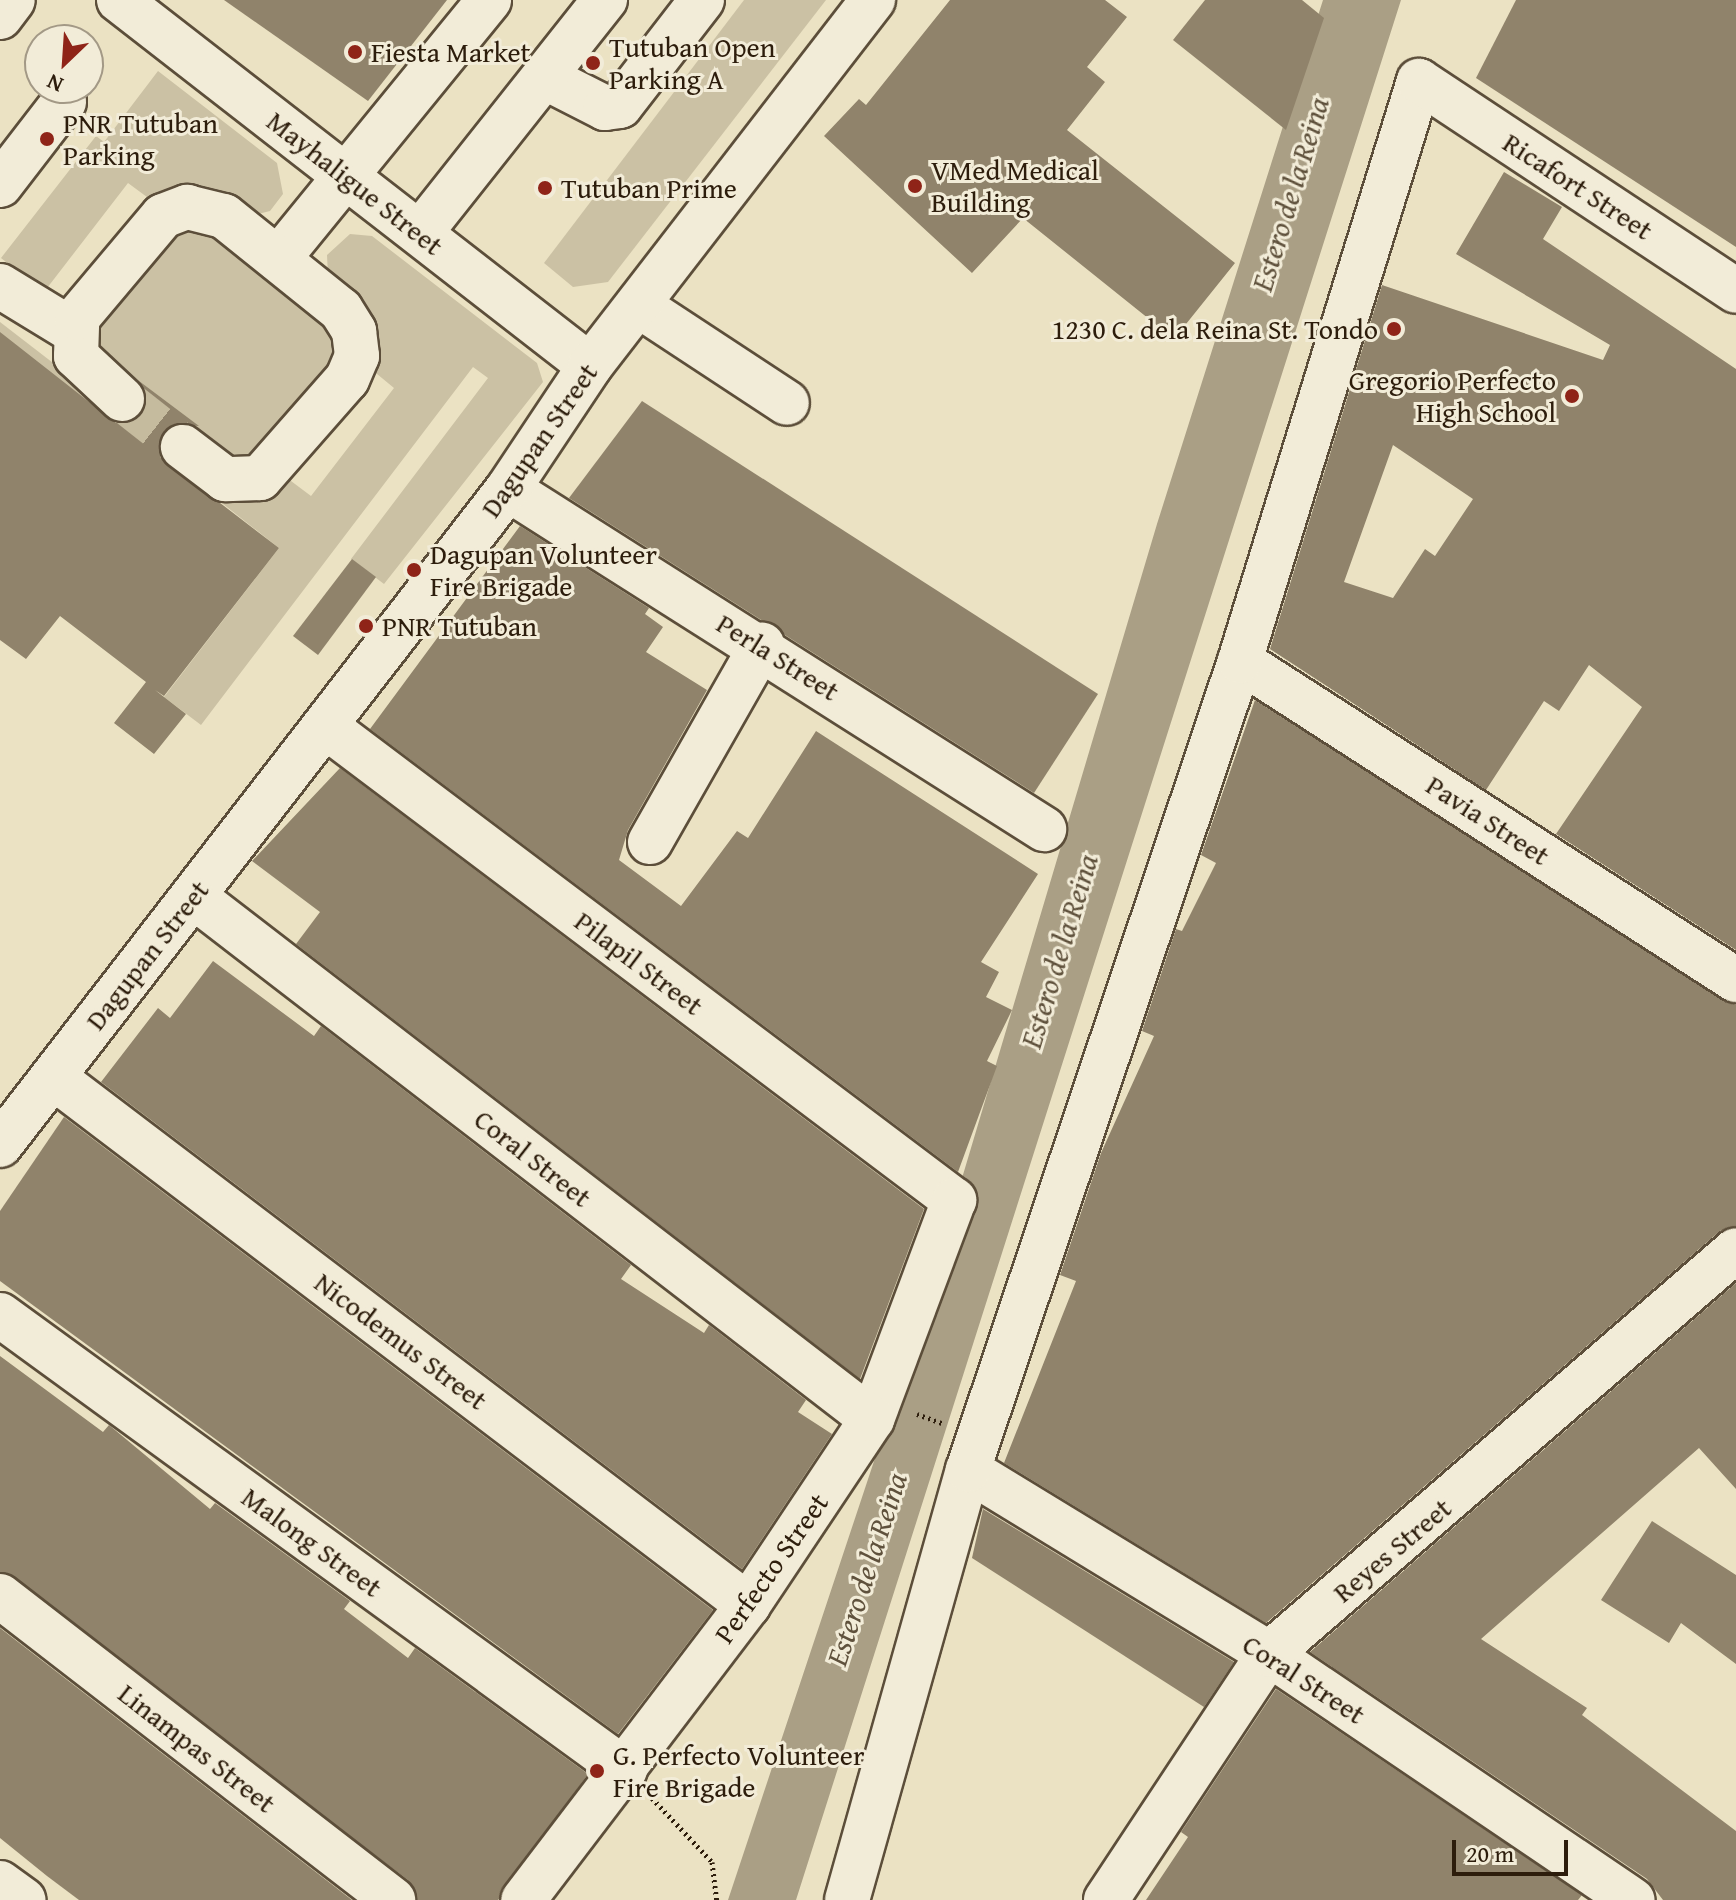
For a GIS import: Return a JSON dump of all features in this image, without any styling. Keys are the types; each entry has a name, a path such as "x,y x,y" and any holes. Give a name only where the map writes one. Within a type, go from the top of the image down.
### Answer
{"street":[{"path":"0,17 13,0"},
{"name":"Mayhaligue Street","path":"119,0 590,366"},
{"path":"278,259 489,0"},
{"path":"420,233 605,0"},
{"path":"546,78 605,108 620,106 702,0"},
{"name":"Dagupan Street","path":"0,1145 508,489 590,366 873,0"},
{"name":"Ricafort Street","path":"1240,661 1419,81 1736,291"},
{"path":"0,185 62,104"},
{"path":"72,330 153,224 174,210 212,210 278,259 349,320 357,344 353,368 260,478 225,479 183,447"},
{"path":"0,286 72,330 82,366 122,399"},
{"path":"638,305 787,403"},
{"name":"Perla Street","path":"508,489 762,645 1044,829"},
{"path":"650,842 762,645"},
{"path":"847,1900 968,1470 1240,661"},
{"name":"Pavia Street","path":"1240,661 1736,980"},
{"name":"Pilapil Street","path":"325,726 954,1200"},
{"name":"Coral Street","path":"193,896 889,1415"},
{"name":"Nicodemus Street","path":"53,1077 748,1605"},
{"name":"Perfecto Street","path":"523,1900 625,1770 889,1415 954,1200"},
{"name":"Reyes Street","path":"1106,1900 1269,1654 1736,1250"},
{"name":"Malong Street","path":"0,1315 625,1770"},
{"name":"Coral Street","path":"968,1470 1269,1654 1633,1900"},
{"name":"Linampas Street","path":"0,1596 393,1900"},
{"path":"0,1883 23,1900"}],"path":[{"path":"889,1415 951,1426"},
{"path":"625,1770 712,1862 717,1900"}],"shaded area":[{"path":"744,0 826,0 608,282 573,287 544,263"},
{"path":"158,71 277,163 283,194 270,211 250,216 151,200 128,183 44,292 1,258 96,136 104,142"},
{"path":"201,223 329,319 340,358 262,459 218,458 97,360 90,333 164,233"},
{"path":"350,234 372,236 537,363 543,382 384,584 351,559 488,378 473,367 201,725 164,697 279,548 171,463 243,503 264,500 287,478 311,496 394,388 371,369 328,276 327,255"},
{"path":"0,322 114,410 109,416 0,339"}],"water":[{"name":"Estero de la Reina","path":"1323,0 1401,0 796,1900 728,1900 909,1356 1157,524"}],"building":[{"name":"Fiesta Market","path":"224,0 447,0 368,101"},
{"path":"950,0 1105,0 1127,17 1087,67 1105,82 1067,130 1235,263 1174,339 1023,218 972,273 824,136 859,99 866,105"},
{"path":"1205,0 1302,0 1324,18 1286,130 1173,40"},
{"path":"1516,0 1736,0 1736,247 1476,78"},
{"path":"1504,172 1562,207 1543,239 1736,369 1736,950 1556,834 1642,707 1589,665 1559,711 1544,701 1486,790 1270,649 1382,285 1603,360 1610,345 1456,254","holes":["1393,445 1473,499 1435,556 1425,549 1393,598 1344,582"]},
{"path":"0,332 116,423 141,415 146,392 139,381 199,426 174,424 164,431 160,457 279,548 164,696 155,690 186,714 154,754 114,723 146,682 60,616 26,659 0,640"},
{"path":"642,401 1098,694 1034,793 569,498"},
{"path":"520,526 649,608 645,614 663,627 646,652 707,690 628,830 619,860 681,906 737,831 748,838 816,731 1038,874 981,962 999,972 986,997 1012,1010 987,1061 997,1066 958,1172 370,729"},
{"path":"352,559 376,577 318,655 293,636"},
{"path":"1255,700 1736,1005 1736,1226 1720,1231 1266,1623 1004,1463 1076,1281 1060,1275 1101,1153 1154,1036 1142,1031 1176,929 1182,931 1216,863 1201,855"},
{"path":"340,768 924,1209 860,1379 296,944 320,912 252,861"},
{"path":"213,961 314,1036 321,1026 631,1265 621,1279 704,1333 709,1325 806,1400 798,1412 832,1434 742,1569 101,1082 158,1008 170,1018"},
{"path":"64,1117 713,1610 618,1734 0,1281 0,1211"},
{"path":"1736,1283 1736,1489 1699,1448 1481,1639 1587,1708 1582,1715 1736,1831 1736,1900 1663,1900 1647,1879 1310,1652"},
{"path":"0,1356 103,1432 109,1425 210,1509 215,1503 350,1601 344,1609 408,1658 415,1648 588,1774 498,1900 417,1900 408,1880 0,1572"},
{"path":"983,1509 1234,1662 1204,1707 972,1558"},
{"path":"1652,1521 1736,1575 1736,1664 1681,1623 1669,1643 1601,1600"},
{"path":"0,1628 352,1900 79,1900 47,1876 0,1838"},
{"path":"1276,1689 1582,1895 1578,1900 1146,1900 1188,1837 1181,1832"}],"tunnel":[{"path":"122,399 183,447"}],"place":[{"name":"Fiesta Market","path":"355,52"},
{"name":"Tutuban Open Parking A","path":"593,63"},
{"name":"PNR Tutuban Parking","path":"47,139"},
{"name":"VMed Medical Building","path":"915,186"},
{"name":"Tutuban Prime","path":"545,188"},
{"name":"1230 C. dela Reina St. Tondo","path":"1394,329"},
{"name":"Gregorio Perfecto High School","path":"1572,396"},
{"name":"Dagupan Volunteer Fire Brigade","path":"414,570"},
{"name":"PNR Tutuban","path":"366,626"},
{"name":"G. Perfecto Volunteer Fire Brigade","path":"597,1771"}]}
